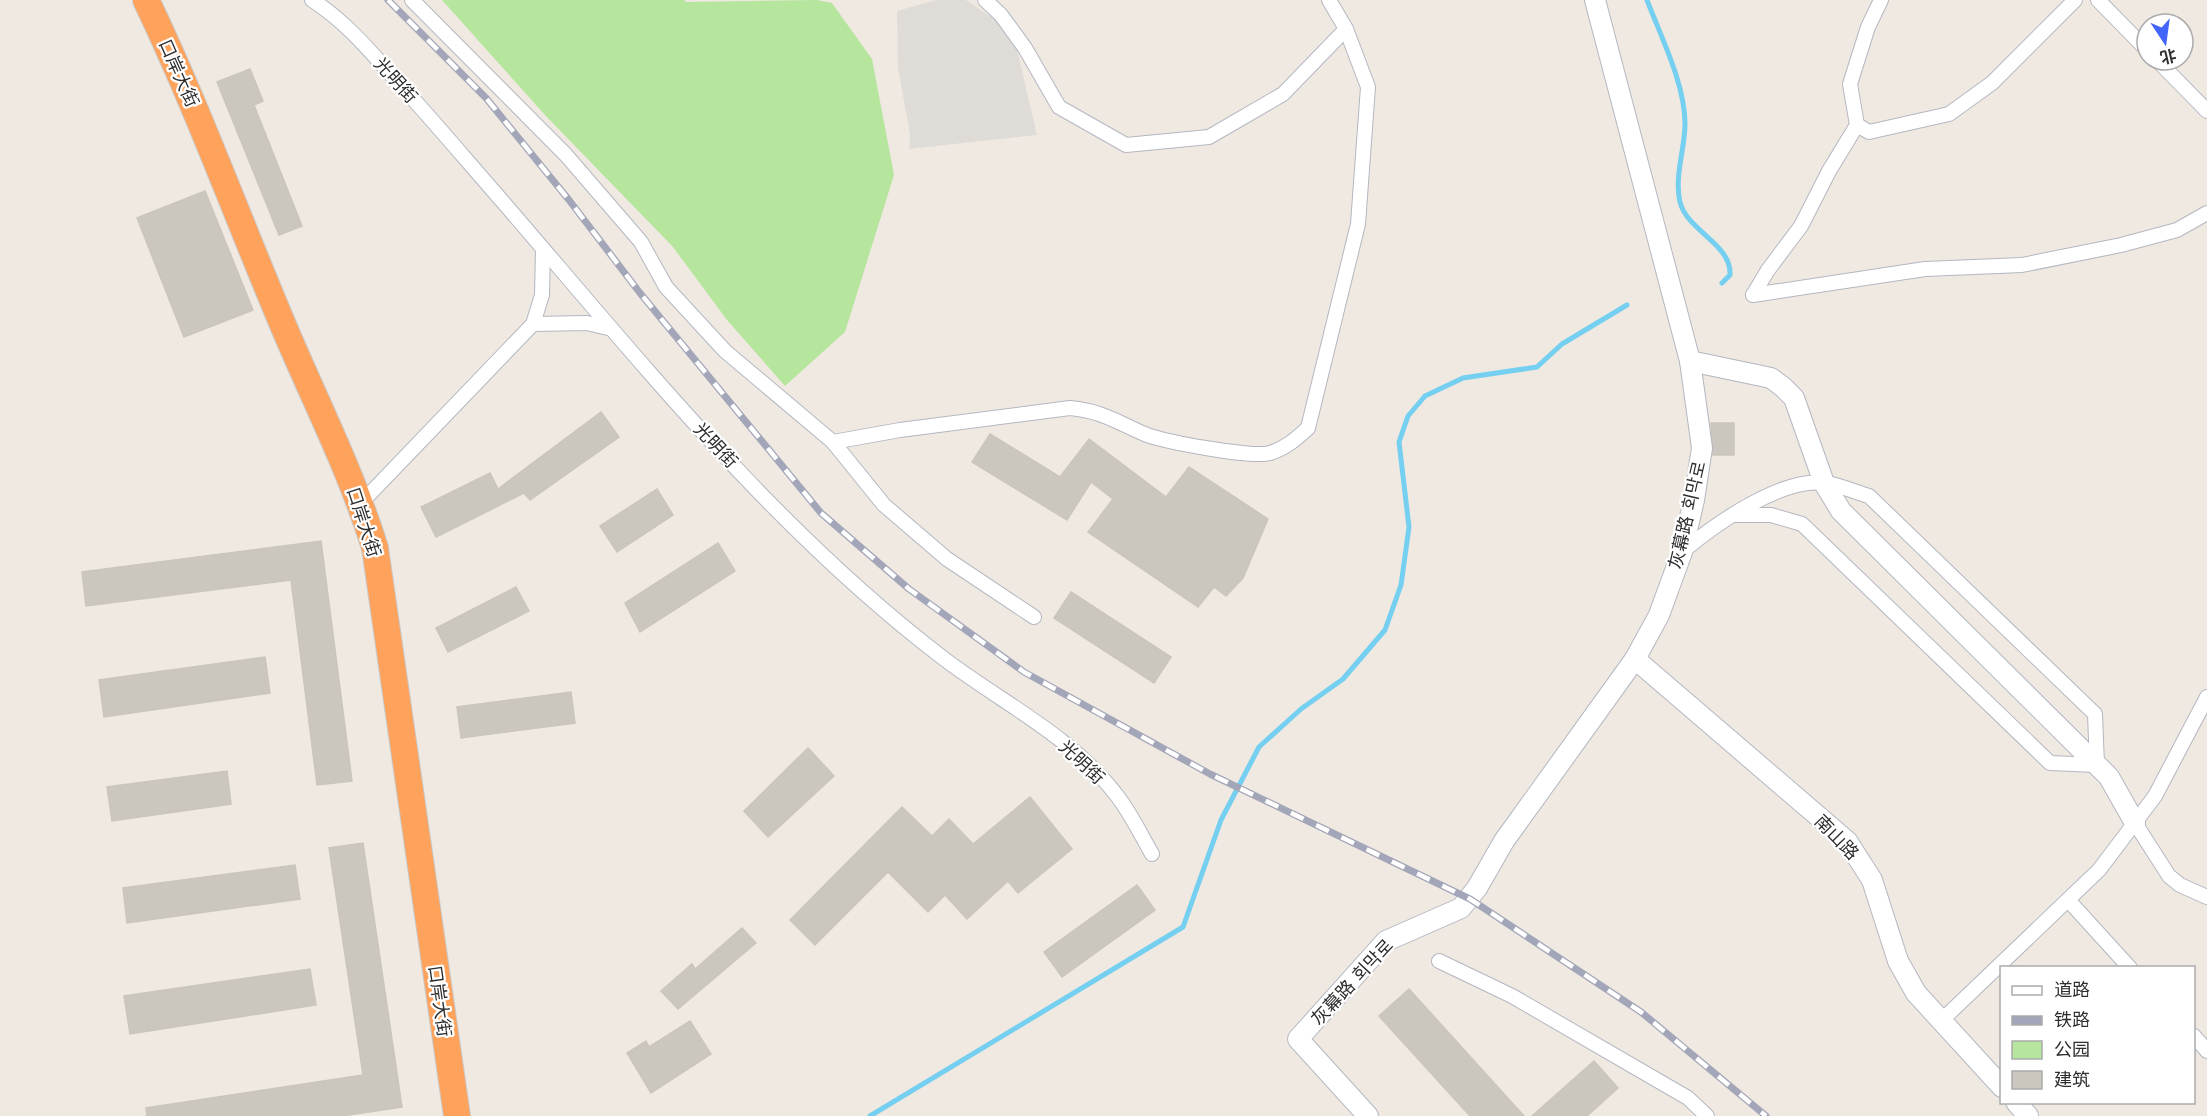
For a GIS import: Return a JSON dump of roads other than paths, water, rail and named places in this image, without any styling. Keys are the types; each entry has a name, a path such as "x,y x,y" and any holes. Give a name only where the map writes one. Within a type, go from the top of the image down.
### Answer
{"highway":[{"name":"口岸大街","path":"146,0 196,109 278,313 361,503 375,548 457,1116"}],"street":[{"name":"光明街","path":"312,0 351,32 380,62 543,249 608,328 792,528 944,659 1014,705 1084,760 1118,797 1152,854"},
{"path":"412,0 566,155 640,242 666,287 725,351 833,442 884,505 946,559 1034,617"},
{"path":"985,0 1002,15 1025,48 1059,107 1126,146 1209,137 1284,94 1346,29"},
{"path":"833,442 900,430 1070,408 1095,411 1149,435 1196,447 1267,454 1291,444 1308,428 1358,224 1368,87 1346,29 1329,0"},
{"name":"灰幕路 회막로","path":"1368,1116 1298,1039 1386,941 1461,908 1470,899 1503,841 1635,659 1659,615 1682,552 1702,448 1699,414 1690,361 1595,0"},
{"path":"1881,0 1868,27 1850,84 1857,125 1829,171 1801,226 1768,270 1753,295 1925,269 2022,265 2121,245 2177,230 2207,213"},
{"path":"1857,125 1869,132 1949,114 1992,83 2075,0"},
{"path":"2098,0 2135,38"},
{"path":"2169,72 2207,111"},
{"path":"361,503 533,324 542,295 543,249"},
{"path":"533,324 587,324 608,328"},
{"path":"1690,361 1771,378 1794,398 1802,415 1824,483 1841,511 2097,765 2125,801 2135,823 2169,876 2180,885 2207,897"},
{"path":"1682,552 1712,527 1782,490 1824,483 1869,496 2095,714 2097,765"},
{"path":"1735,515 1771,515 1802,524 2050,763 2097,765"},
{"name":"南山路","path":"1635,659 1846,841 1872,880 1906,978 1916,993 2000,1086"},
{"path":"1942,1020 2099,870 2155,796 2207,697"},
{"path":"2068,901 2128,966"},
{"path":"1439,961 1512,996 1688,1098 1707,1116"},
{"path":"2195,1038 2207,1051"},
{"path":"2018,1104 2028,1116"}],"waterway":[{"path":"1647,0 1677,77 1684,109 1685,133 1678,182 1680,202 1691,221 1717,246 1729,264 1730,275 1722,283"},
{"path":"870,1116 1183,927 1221,820 1259,747 1301,709 1343,679 1385,630 1401,585 1409,527 1399,442 1408,416 1425,396 1463,378 1537,367 1562,344 1627,305"}],"railway":[{"path":"388,0 486,98 569,200 640,293 821,513 909,589 1024,672 1210,774 1470,899 1641,1012 1766,1116"}]}
